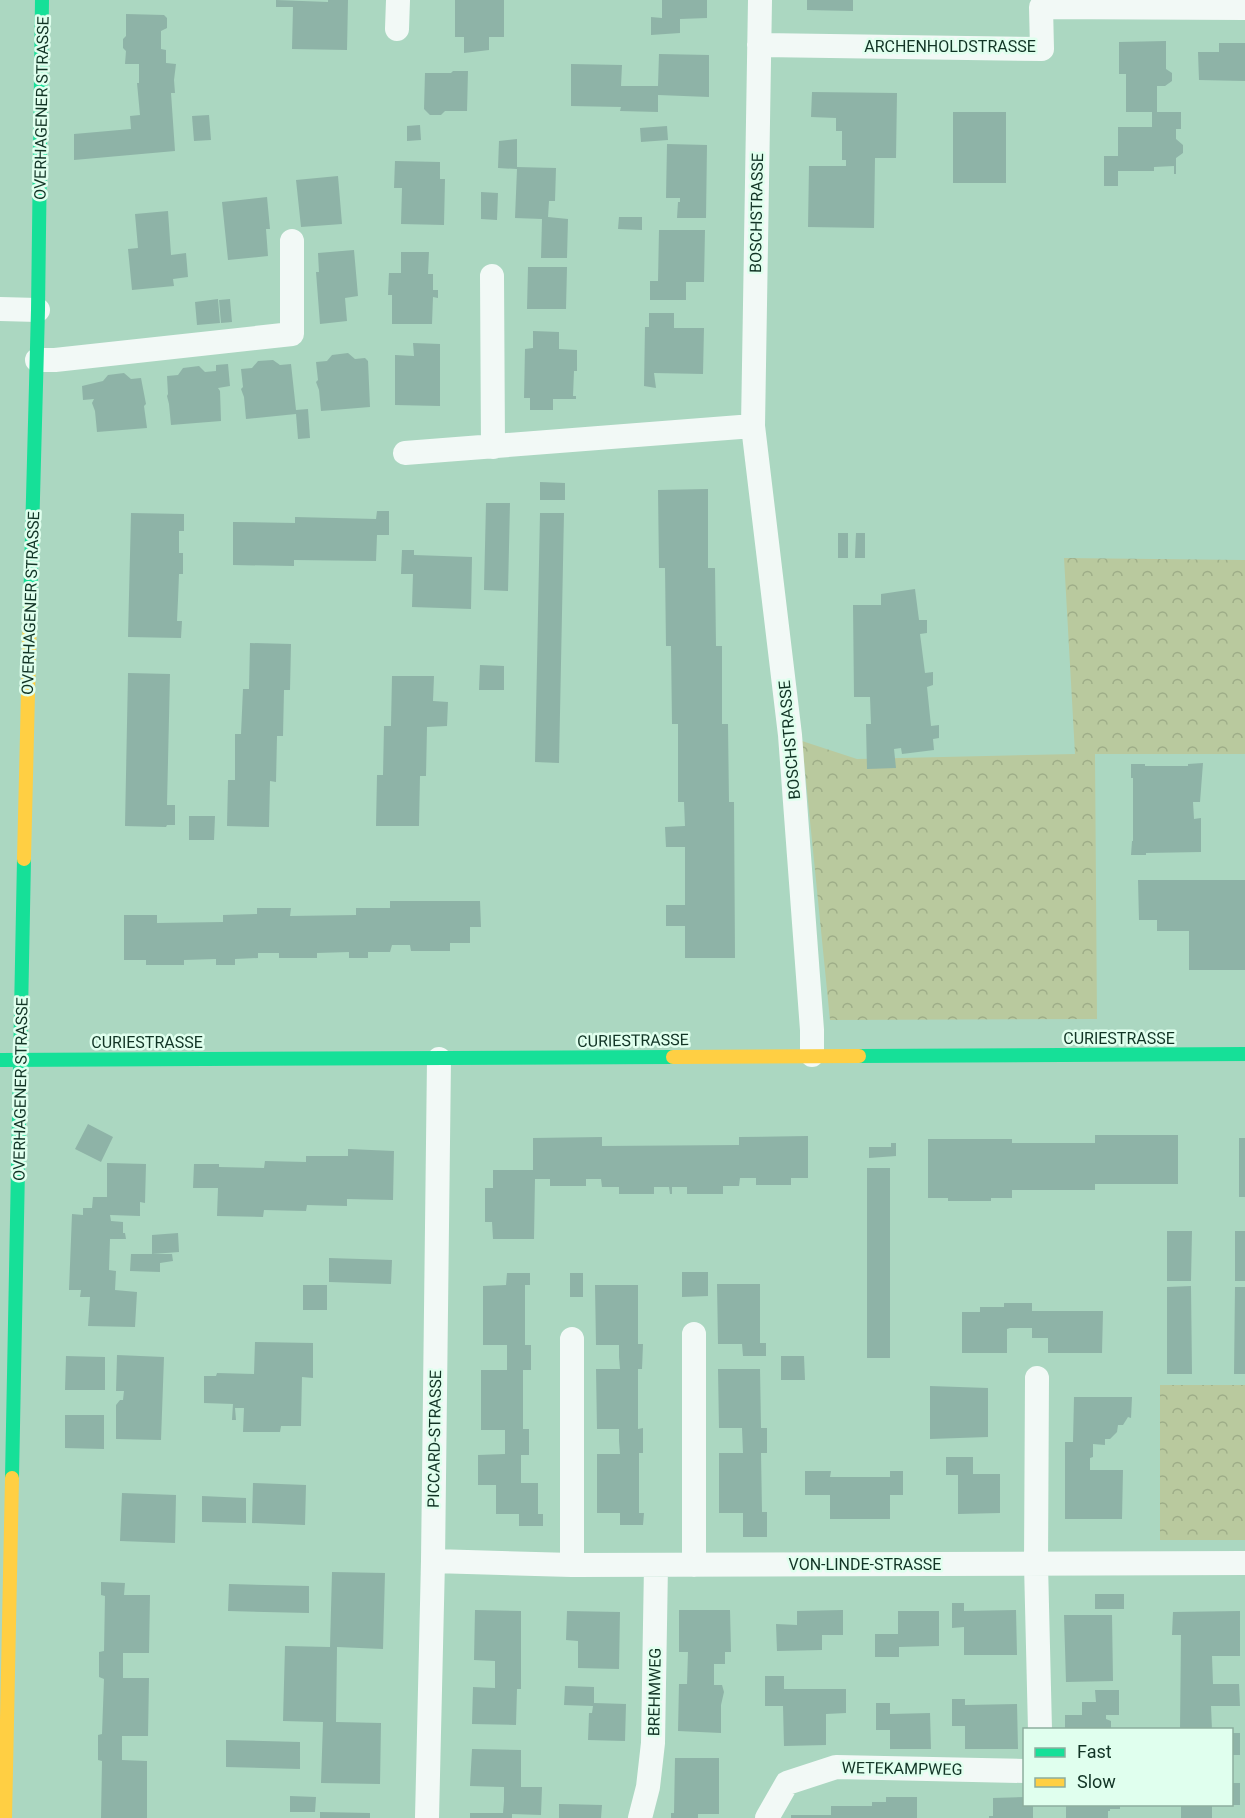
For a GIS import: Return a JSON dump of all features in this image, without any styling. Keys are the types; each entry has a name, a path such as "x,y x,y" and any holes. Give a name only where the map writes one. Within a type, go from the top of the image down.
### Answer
{"main road":[{"name":"OVERHAGENER STRASSE","path":"5,1818 28,630 37,360 42,0"},
{"name":"CURIESTRASSE","path":"0,1060 1245,1053"}],"street":[{"path":"397,29 398,0"},
{"name":"BOSCHSTRASSE","path":"760,0 753,426 790,735 812,1055"},
{"name":"ARCHENHOLDSTRASSE","path":"759,45 1042,49 1041,7 1245,8"},
{"path":"37,360 55,360 292,334 292,242"},
{"path":"492,276 493,447"},
{"path":"0,309 38,310"},
{"path":"405,453 753,426"},
{"name":"PICCARD-STRASSE","path":"427,1818 433,1561 439,1059"},
{"path":"694,1334 694,1565"},
{"path":"572,1339 572,1565"},
{"path":"1037,1378 1036,1564 1041,1728"},
{"name":"VON-LINDE-STRASSE","path":"433,1561 572,1565 1245,1563"},
{"name":"BREHMWEG","path":"640,1818 648,1787 653,1743 656,1565"},
{"name":"WETEKAMPWEG","path":"767,1818 787,1783 836,1767 1023,1771"}],"green space":[{"path":"1064,558 1245,560 1245,754 1095,754 1097,1019 830,1020 802,741 857,759 1075,754"},
{"path":"1160,1385 1245,1385 1245,1540 1160,1540"}],"building":[{"path":"276,0 328,2 328,0 348,0 347,50 292,49 293,7 276,7"},
{"path":"455,0 504,0 504,37 489,37 489,50 464,53 464,37 455,37"},
{"path":"662,0 707,0 707,18 680,19 680,33 651,35 651,17 662,18"},
{"path":"807,0 853,0 853,11 807,10"},
{"path":"126,14 164,15 167,18 167,28 161,31 161,49 166,50 166,63 176,64 175,93 171,93 175,151 74,160 74,134 131,129 130,116 140,115 137,83 139,83 139,64 125,64 126,51 123,48 123,39 126,36"},
{"path":"1166,41 1166,69 1172,73 1172,81 1165,86 1157,86 1157,112 1181,112 1181,129 1176,129 1176,139 1183,145 1183,153 1176,158 1176,174 1174,174 1174,166 1154,167 1154,171 1118,171 1118,186 1104,186 1104,156 1118,156 1118,127 1152,127 1152,112 1126,112 1126,74 1119,74 1119,42"},
{"path":"1219,43 1245,43 1245,81 1199,80 1198,52 1219,52"},
{"path":"659,54 709,55 709,97 658,95 658,112 620,111 621,107 571,106 571,64 622,65 621,86 658,86"},
{"path":"468,71 467,111 445,111 441,115 430,115 424,109 425,73 451,73"},
{"path":"812,92 897,93 896,158 875,158 874,228 808,227 809,166 846,166 846,160 842,160 842,131 836,131 836,118 811,117"},
{"path":"953,112 1006,112 1006,183 953,183"},
{"path":"209,115 211,140 194,141 192,116"},
{"path":"420,125 421,140 407,141 407,126"},
{"path":"667,126 668,140 641,142 640,128"},
{"path":"517,139 517,167 556,168 555,201 549,201 548,217 568,219 567,258 541,258 542,219 515,218 517,169 498,168 499,141"},
{"path":"667,144 707,145 706,218 677,218 680,198 666,198"},
{"path":"395,161 440,162 440,179 445,179 444,225 401,224 402,188 394,188"},
{"path":"338,176 342,224 301,227 296,180"},
{"path":"481,192 498,193 497,220 481,219"},
{"path":"267,197 270,229 266,229 268,256 228,260 222,202"},
{"path":"168,211 171,255 186,253 188,277 173,279 174,286 132,290 128,249 138,248 135,214"},
{"path":"619,217 642,217 642,230 618,229"},
{"path":"659,230 705,230 704,282 686,282 686,300 650,300 650,281 658,281"},
{"path":"354,250 358,296 345,298 347,321 320,324 316,272 319,272 318,253"},
{"path":"401,252 429,252 428,274 433,274 433,290 438,290 438,298 433,297 432,324 392,324 392,295 388,295 389,273 401,273"},
{"path":"528,267 567,267 566,309 527,309"},
{"path":"218,299 220,323 197,325 195,302"},
{"path":"230,299 232,322 221,323 219,300"},
{"path":"649,313 674,313 674,328 704,328 703,374 654,373 656,388 644,386 645,327 649,327"},
{"path":"533,331 559,332 559,349 577,350 577,371 574,371 573,396 576,396 576,399 553,399 553,410 530,410 530,398 524,398 525,349 533,348"},
{"path":"413,343 440,344 440,406 395,405 395,355 414,356"},
{"path":"348,353 355,359 365,358 368,361 370,407 321,411 316,382 318,380 316,362 327,361 332,355"},
{"path":"273,360 280,365 291,364 296,410 308,409 310,438 298,439 296,414 246,419 241,389 243,387 241,369 252,368 258,361"},
{"path":"228,364 230,386 218,388 221,421 171,425 167,376 178,375 183,368 199,366 205,372 216,371 216,365"},
{"path":"124,373 131,379 141,378 146,404 144,406 147,428 97,432 92,403 94,399 83,400 82,386 103,381 108,375"},
{"path":"540,482 565,483 565,500 540,500"},
{"path":"708,489 708,568 715,568 716,646 722,646 722,724 728,724 729,802 734,802 735,958 685,958 685,926 666,926 666,905 685,905 685,847 666,847 665,827 685,826 684,802 678,802 678,724 672,724 671,646 666,646 665,568 659,568 658,490"},
{"path":"486,503 510,503 508,591 484,590"},
{"path":"377,511 389,511 389,535 377,535 376,561 294,560 294,566 233,565 233,522 295,523 295,517 376,519"},
{"path":"131,513 184,514 184,531 179,531 179,553 183,553 183,574 179,574 177,621 182,621 181,638 128,637"},
{"path":"540,513 564,513 559,763 535,762"},
{"path":"838,533 848,533 848,558 838,558"},
{"path":"856,533 865,533 865,558 855,558"},
{"path":"402,550 414,550 414,555 472,557 471,609 412,607 413,574 401,574"},
{"path":"915,589 919,620 927,620 927,633 920,634 925,673 933,672 933,685 927,687 931,726 939,725 939,738 933,739 934,750 902,754 901,748 894,749 896,768 867,769 866,724 871,724 870,697 854,697 853,605 881,605 881,594"},
{"path":"250,643 291,644 290,690 284,690 283,736 277,736 276,782 270,781 269,827 227,826 228,780 235,780 235,734 241,734 243,689 249,689"},
{"path":"480,665 504,666 504,690 479,690"},
{"path":"128,673 170,674 167,805 175,805 175,825 166,827 125,826"},
{"path":"392,676 434,676 433,701 448,702 447,726 427,727 426,776 420,776 419,826 376,826 377,775 383,775 384,726 391,726"},
{"path":"1203,763 1200,802 1193,802 1194,819 1201,818 1201,852 1131,855 1133,778 1131,778 1131,764 1188,766 1188,764"},
{"path":"189,816 215,816 214,840 189,840"},
{"path":"1138,880 1245,880 1245,970 1189,970 1189,931 1157,931 1157,920 1139,920"},
{"path":"390,901 480,901 481,927 470,927 470,943 450,943 450,951 411,951 410,945 392,945 390,952 368,952 368,958 349,958 349,952 317,953 317,958 279,958 279,953 258,953 258,958 235,959 235,965 216,965 216,959 184,960 184,965 146,965 146,960 124,960 124,915 157,915 157,923 223,922 223,915 257,914 257,908 291,908 290,916 356,915 356,908 390,908"},
{"path":"88,1124 113,1137 101,1162 75,1149"},
{"path":"1095,1135 1178,1135 1178,1184 1095,1184 1095,1190 1012,1190 1012,1198 991,1198 991,1201 948,1201 948,1198 928,1198 928,1139 1012,1139 1012,1143 1095,1143"},
{"path":"808,1136 808,1178 791,1178 791,1185 756,1185 756,1178 740,1178 739,1186 723,1186 723,1194 687,1194 687,1187 672,1187 672,1194 670,1194 669,1187 654,1187 654,1194 619,1194 619,1187 602,1187 601,1179 586,1179 586,1186 550,1186 550,1179 535,1179 534,1239 493,1239 492,1222 485,1222 485,1188 493,1188 493,1170 533,1170 533,1138 602,1137 602,1146 739,1145 739,1137"},
{"path":"1239,1138 1245,1138 1245,1197 1239,1197"},
{"path":"891,1143 896,1143 896,1156 869,1158 869,1147 891,1147"},
{"path":"348,1149 394,1151 393,1200 347,1199 347,1206 307,1205 306,1211 264,1210 263,1217 217,1216 218,1188 193,1188 194,1164 264,1168 265,1161 306,1162 306,1156 348,1156"},
{"path":"107,1163 146,1164 145,1203 140,1202 140,1216 110,1215 111,1221 123,1222 123,1233 126,1239 110,1239 109,1270 116,1271 115,1290 137,1292 135,1327 88,1326 90,1297 80,1297 81,1290 69,1290 72,1214 83,1215 83,1208 92,1208 93,1197 107,1197"},
{"path":"867,1168 890,1168 890,1358 867,1358"},
{"path":"1167,1231 1192,1231 1191,1281 1167,1281"},
{"path":"1235,1231 1245,1231 1245,1281 1235,1281"},
{"path":"178,1233 179,1252 152,1254 152,1235"},
{"path":"131,1254 172,1254 173,1261 160,1263 160,1272 130,1271"},
{"path":"329,1258 392,1260 391,1284 329,1282"},
{"path":"682,1272 708,1272 708,1296 682,1297"},
{"path":"507,1273 530,1273 530,1285 525,1285 525,1345 531,1345 531,1370 523,1370 523,1429 529,1429 529,1455 521,1455 521,1483 538,1483 538,1514 543,1514 543,1526 519,1526 519,1514 496,1514 496,1485 478,1485 478,1455 505,1454 505,1430 481,1430 481,1370 507,1370 507,1345 483,1345 483,1286 506,1285"},
{"path":"570,1273 583,1273 583,1297 570,1297"},
{"path":"717,1284 760,1284 760,1343 766,1343 766,1356 743,1356 742,1344 718,1344"},
{"path":"303,1285 327,1285 327,1310 303,1310"},
{"path":"595,1285 638,1285 638,1344 643,1344 642,1369 638,1369 638,1429 643,1428 643,1453 639,1453 639,1513 644,1513 643,1525 620,1525 620,1513 597,1513 597,1454 620,1454 619,1429 597,1429 596,1369 620,1369 619,1345 596,1345"},
{"path":"1191,1286 1192,1374 1167,1374 1167,1287"},
{"path":"1235,1287 1245,1287 1245,1374 1234,1374"},
{"path":"1004,1303 1032,1303 1032,1311 1103,1311 1102,1353 1048,1353 1048,1338 1032,1338 1032,1328 1010,1328 1007,1329 1007,1353 962,1353 962,1312 980,1312 980,1307 1004,1307"},
{"path":"255,1342 313,1343 313,1378 302,1377 301,1426 281,1426 280,1432 243,1432 244,1408 235,1408 236,1420 232,1420 233,1404 204,1403 204,1376 216,1376 217,1373 254,1374"},
{"path":"117,1355 164,1357 161,1440 116,1439 116,1405 123,1400 124,1391 116,1391"},
{"path":"66,1356 105,1357 105,1390 65,1390"},
{"path":"781,1356 804,1356 805,1380 781,1380"},
{"path":"718,1369 760,1369 761,1428 767,1428 767,1453 761,1453 762,1512 767,1512 767,1537 743,1537 743,1513 719,1513 719,1453 743,1453 742,1428 719,1428"},
{"path":"930,1386 988,1388 988,1437 930,1439"},
{"path":"1074,1397 1132,1397 1131,1418 1128,1417 1123,1425 1118,1425 1117,1432 1110,1439 1105,1439 1105,1445 1093,1444 1093,1457 1090,1458 1090,1470 1123,1470 1122,1519 1065,1519 1065,1442 1073,1442"},
{"path":"65,1415 104,1415 104,1449 65,1448"},
{"path":"946,1457 973,1457 973,1474 1000,1474 1000,1513 958,1514 958,1475 946,1475"},
{"path":"805,1471 831,1471 830,1477 890,1477 890,1471 903,1471 903,1495 890,1495 890,1519 830,1519 830,1495 805,1495"},
{"path":"253,1483 306,1485 305,1525 252,1523"},
{"path":"122,1493 176,1495 175,1543 120,1541"},
{"path":"202,1496 246,1498 246,1523 202,1522"},
{"path":"332,1572 385,1573 383,1649 337,1647 336,1722 381,1723 380,1784 321,1783 323,1722 283,1721 285,1646 330,1647"},
{"path":"101,1582 125,1583 124,1595 150,1595 149,1653 123,1653 123,1678 149,1678 148,1736 122,1736 122,1760 147,1761 147,1818 101,1818 102,1761 98,1760 98,1735 102,1734 104,1679 99,1677 99,1652 104,1651 105,1596 101,1595"},
{"path":"229,1584 309,1586 309,1613 228,1611"},
{"path":"1095,1594 1124,1594 1124,1609 1095,1609"},
{"path":"952,1603 964,1603 964,1611 1016,1610 1017,1655 964,1655 964,1627 952,1628"},
{"path":"475,1610 521,1611 521,1689 517,1689 516,1725 472,1724 473,1687 495,1688 495,1661 474,1660"},
{"path":"679,1610 730,1610 731,1652 725,1652 725,1664 714,1664 714,1685 722,1685 724,1692 721,1705 721,1733 678,1731 679,1684 687,1684 688,1652 679,1652"},
{"path":"843,1610 843,1635 822,1635 822,1650 777,1651 776,1624 797,1625 797,1611"},
{"path":"567,1611 620,1612 619,1669 578,1668 578,1641 566,1640"},
{"path":"898,1611 939,1611 939,1646 899,1647 899,1657 875,1657 875,1634 898,1634"},
{"path":"1240,1611 1240,1656 1212,1656 1213,1684 1239,1684 1240,1706 1211,1706 1212,1728 1180,1728 1181,1635 1172,1635 1173,1612"},
{"path":"1064,1615 1112,1615 1113,1681 1066,1682"},
{"path":"765,1676 784,1676 784,1689 846,1689 846,1713 826,1714 826,1745 784,1746 783,1706 765,1706"},
{"path":"565,1686 594,1687 594,1703 626,1704 625,1741 588,1740 589,1713 592,1713 593,1706 564,1705"},
{"path":"1095,1690 1119,1690 1119,1715 1106,1715 1106,1719 1111,1721 1111,1728 1065,1728 1065,1715 1082,1715 1082,1702 1096,1702"},
{"path":"952,1699 965,1699 965,1705 1017,1704 1018,1749 965,1749 965,1726 952,1726"},
{"path":"876,1703 890,1703 890,1714 930,1713 931,1749 890,1749 890,1730 876,1730"},
{"path":"1233,1733 1240,1733 1240,1755 1233,1755"},
{"path":"226,1740 300,1742 300,1769 226,1767"},
{"path":"472,1749 521,1750 521,1787 542,1787 541,1815 512,1814 512,1818 470,1818 470,1813 503,1813 504,1801 504,1787 470,1786"},
{"path":"675,1758 719,1758 719,1814 698,1814 698,1818 671,1818 671,1813 674,1813"},
{"path":"1233,1783 1240,1783 1240,1805 1233,1805"},
{"path":"290,1796 316,1797 315,1812 290,1812"},
{"path":"886,1797 917,1797 917,1818 791,1818 791,1815 831,1815 831,1806 872,1806 872,1802 886,1802"},
{"path":"1023,1797 1023,1806 1033,1806 1033,1818 989,1818 993,1816 993,1798"},
{"path":"559,1804 602,1805 601,1818 559,1818"},
{"path":"1066,1806 1120,1806 1120,1809 1108,1811 1108,1818 1066,1818"},
{"path":"1181,1806 1212,1806 1212,1818 1181,1818"},
{"path":"320,1812 370,1813 370,1818 320,1818"}],"traffic: fast":[{"path":"30,610 38,310 42,0"},
{"path":"12,1478 24,859"},
{"path":"859,1056 1245,1054"},
{"path":"0,1060 673,1057"}],"traffic: slow":[{"path":"24,859 30,610"},
{"path":"673,1057 859,1056"},
{"path":"5,1818 12,1478"}]}
